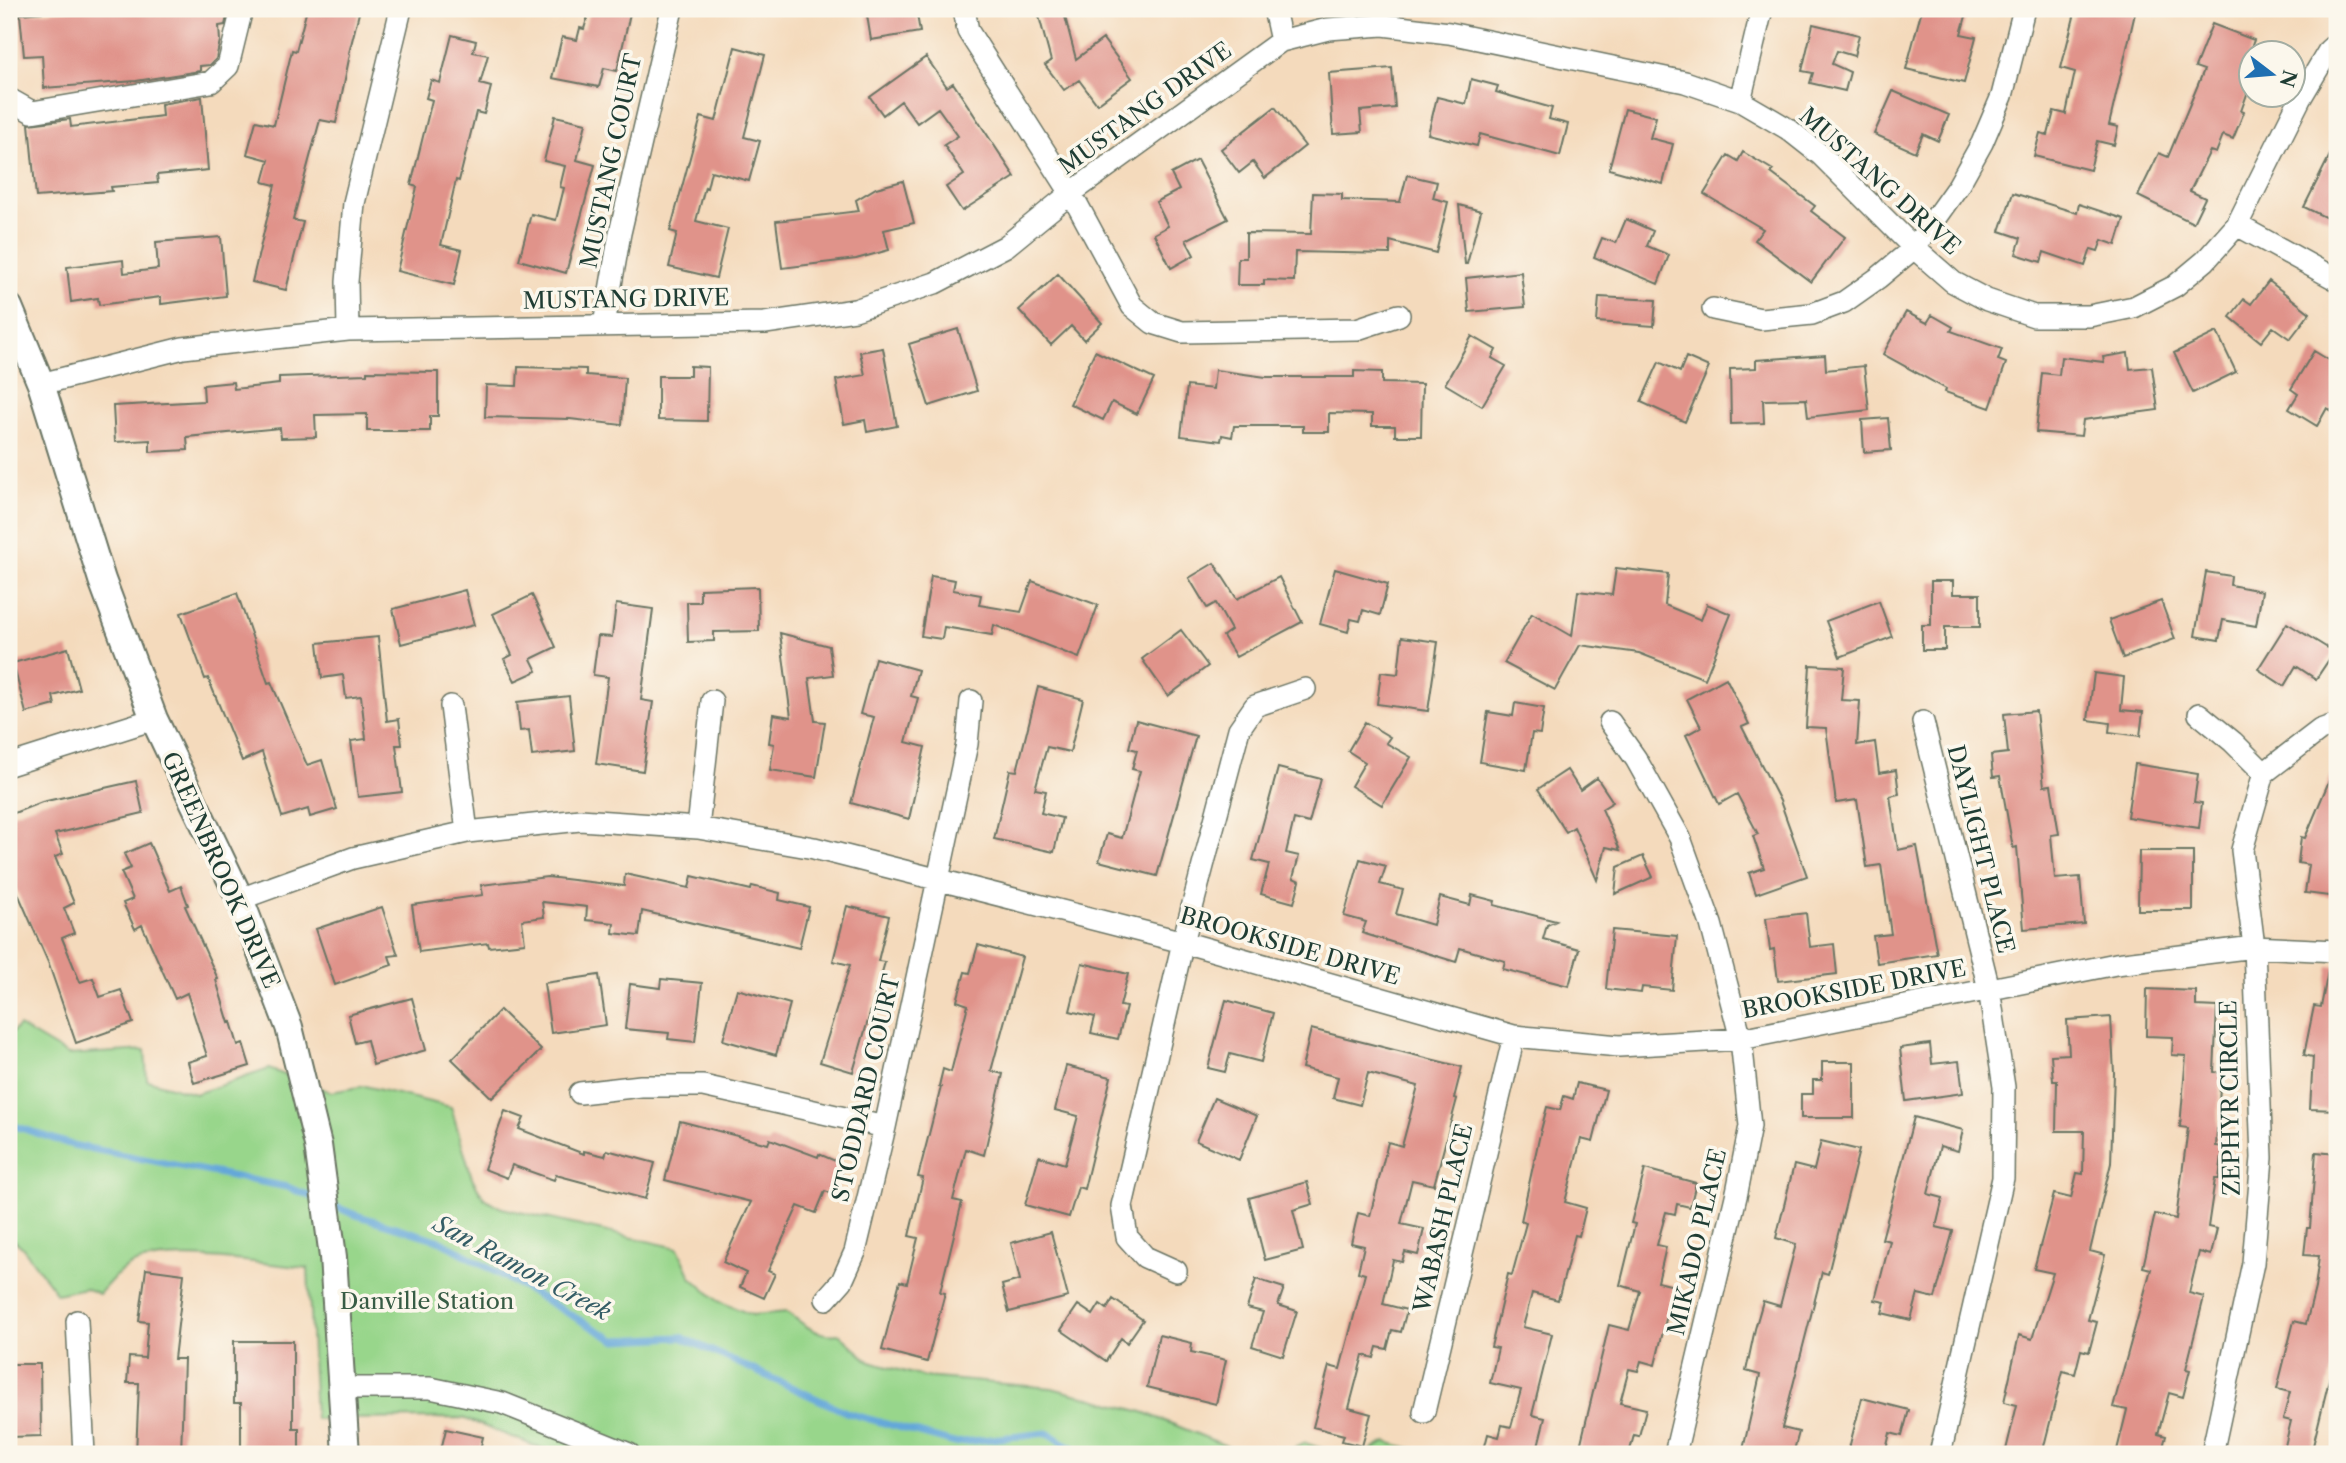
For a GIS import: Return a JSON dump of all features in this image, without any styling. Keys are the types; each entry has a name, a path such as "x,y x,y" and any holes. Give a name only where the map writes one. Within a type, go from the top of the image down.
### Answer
{"street":[{"path":"9,99 32,113 211,82 228,66 242,9"},
{"path":"348,330 347,282 354,203 401,9"},
{"name":"MUSTANG COURT","path":"604,325 620,233 672,9"},
{"path":"964,9 968,31 1071,193 1132,306 1153,323 1182,331 1357,328 1399,315"},
{"path":"1274,9 1281,41"},
{"path":"1740,101 1762,9"},
{"path":"1713,309 1761,319 1812,314 1844,302 1914,248 1958,186 1982,143 2002,96 2024,9"},
{"name":"MUSTANG DRIVE","path":"41,384 183,348 348,330 765,323 855,310 935,283 1006,246 1071,193 1281,41 1328,29 1383,25 1449,33 1685,82 1740,101 1787,129 1821,155 1914,248 1953,282 1987,300 2034,316 2089,316 2134,307 2175,286 2205,261 2237,225 2300,99 2329,50 2337,43"},
{"path":"2237,225 2337,280"},
{"name":"GREENBROOK DRIVE","path":"9,307 41,384 102,580 154,719 240,900 289,1027 318,1145 333,1257 346,1454"},
{"path":"1176,1271 1145,1257 1127,1237 1122,1206 1183,942 1239,729 1255,706 1305,689"},
{"path":"698,828 712,701"},
{"name":"STODDARD COURT","path":"826,1299 842,1282 855,1252 939,880 967,744 971,701"},
{"path":"451,706 467,832"},
{"path":"2199,714 2233,742 2264,773 2320,730 2337,724"},
{"path":"9,765 154,719"},
{"name":"MIKADO PLACE","path":"1610,722 1636,759 1680,838 1711,924 1741,1039 1750,1126 1675,1454"},
{"name":"DAYLIGHT PLACE","path":"1923,722 1989,989"},
{"name":"ZEPHYR CIRCLE","path":"2212,1454 2253,1263 2262,1158 2254,947 2242,850 2264,773"},
{"name":"BROOKSIDE DRIVE","path":"240,900 353,858 467,832 580,820 698,828 814,848 1183,942 1514,1036 1619,1046 1741,1039 2116,964 2254,947 2337,951"},
{"path":"1940,1454 2003,1178 2004,1087 1989,989"},
{"name":"WABASH PLACE","path":"1424,1412 1514,1036"},
{"path":"580,1093 640,1086 703,1086 885,1127"},
{"path":"77,1321 84,1454"},
{"path":"343,1388 430,1388 502,1403 629,1454"}],"green space":[{"name":"Danville Station","path":"19,1026 68,1055 145,1050 147,1080 195,1094 269,1069 331,1092 365,1086 451,1107 472,1178 484,1198 502,1208 678,1248 691,1277 718,1301 752,1315 787,1312 817,1332 839,1334 870,1362 924,1377 1052,1388 1143,1412 1246,1454 555,1454 463,1418 315,1419 308,1268 193,1257 148,1260 126,1268 99,1294 85,1288 57,1294 22,1247 9,1236 9,1035"},
{"path":"1386,1442 1431,1454 1364,1454"},
{"path":"1305,1443 1339,1454 1281,1454"}],"building":[{"path":"78,9 229,9 225,25 219,26 220,41 216,59 210,65 200,66 200,71 136,81 44,88 42,55 24,56 20,14"},
{"path":"307,9 352,9 351,11 359,13 336,123 320,120 293,220 303,222 286,290 252,282 275,185 263,182 269,160 247,154 256,121 274,125 292,50 296,51"},
{"path":"590,9 631,9 617,71 604,68 599,87 552,78 562,37 577,40 580,28 584,29"},
{"path":"866,9 916,9 920,32 871,40"},
{"path":"1037,9 1063,9 1076,59 1103,39 1132,78 1097,104 1079,80 1064,90 1045,65 1051,61"},
{"path":"1922,9 1968,9 1961,34 1976,37 1964,83 1906,69"},
{"path":"2076,9 2136,9 2109,125 2118,127 2114,145 2097,141 2090,170 2034,156 2040,133 2048,135 2054,111 2066,114 2075,72 2061,68"},
{"path":"1813,24 1859,35 1854,56 1837,51 1832,64 1850,72 1845,91 1810,83 1813,73 1802,71"},
{"path":"2212,24 2249,38 2238,38 2238,108 2242,108 2241,111 2244,112 2233,139 2223,135 2216,153 2210,151 2190,191 2205,198 2193,223 2138,196 2159,153 2168,157 2204,70 2195,67"},
{"path":"452,35 476,41 473,52 488,55 480,84 491,87 484,114 476,112 441,245 462,250 454,285 397,271 417,187 411,185 432,100 426,98 431,80 440,83"},
{"path":"735,47 765,55 744,137 760,141 749,181 711,171 707,188 705,187 696,221 728,229 716,278 669,267 677,233 670,231 701,117 716,121"},
{"path":"926,57 947,87 953,83 1015,177 962,211 946,187 964,175 944,145 958,136 938,108 917,123 901,101 883,115 870,97"},
{"path":"1392,68 1395,108 1360,111 1362,132 1333,134 1329,73"},
{"path":"1471,79 1498,86 1496,92 1552,108 1549,119 1568,124 1560,156 1480,134 1477,146 1428,134 1437,97 1466,104"},
{"path":"1893,91 1949,115 1938,141 1923,134 1915,152 1874,134"},
{"path":"202,97 208,170 157,175 158,183 111,187 112,191 36,197 29,124 70,119 71,127 162,116 161,104"},
{"path":"1275,107 1305,146 1265,178 1253,162 1239,173 1221,149"},
{"path":"1625,109 1656,117 1650,138 1673,144 1663,184 1609,169"},
{"path":"555,116 586,123 577,160 595,165 566,273 519,260 531,214 556,220 564,188 560,187 565,166 544,161"},
{"path":"2337,141 2337,223 2304,207"},
{"path":"1743,152 1773,170 1771,173 1815,206 1811,211 1845,237 1811,282 1755,240 1763,229 1704,194 1728,155 1738,161"},
{"path":"1197,160 1228,219 1186,240 1194,255 1171,268 1154,234 1168,226 1156,202 1179,190 1171,174"},
{"path":"1407,175 1437,182 1433,198 1448,202 1436,253 1390,241 1390,254 1295,252 1294,281 1264,280 1264,285 1237,285 1238,258 1246,258 1246,233 1311,234 1313,193 1342,194 1342,200 1400,202"},
{"path":"903,181 914,223 884,230 889,250 856,259 782,268 776,221 859,211 856,200 876,188"},
{"path":"2013,193 2077,213 2079,204 2124,219 2116,245 2102,240 2098,251 2091,249 2085,266 2044,252 2041,262 2016,254 2021,238 2000,231"},
{"path":"1459,205 1481,211 1467,264 1465,264"},
{"path":"1626,219 1653,231 1647,246 1669,255 1658,284 1594,257 1602,238 1616,243"},
{"path":"221,237 226,296 161,304 161,297 99,305 98,298 71,302 67,267 123,260 124,273 158,269 156,242"},
{"path":"1521,272 1525,307 1469,312 1466,278"},
{"path":"1058,274 1102,323 1084,340 1071,326 1051,345 1019,310"},
{"path":"2269,281 2310,313 2290,339 2273,327 2261,342 2230,317 2244,299 2251,304"},
{"path":"1599,297 1656,300 1654,326 1597,322"},
{"path":"1906,312 1927,323 1932,315 1953,327 1951,331 2002,349 1998,360 2006,363 1990,408 1945,392 1946,389 1883,354"},
{"path":"958,329 977,391 929,406 909,344"},
{"path":"2217,332 2236,372 2193,393 2174,353"},
{"path":"1472,336 1496,350 1492,358 1506,366 1482,406 1445,384"},
{"path":"883,348 897,426 867,432 865,420 844,424 836,380 865,375 860,352"},
{"path":"1095,351 1154,379 1137,414 1112,402 1103,420 1070,404"},
{"path":"2314,351 2337,365 2337,414 2327,408 2317,426 2289,409 2298,394 2291,389"},
{"path":"2128,353 2130,369 2152,367 2158,410 2083,420 2081,436 2036,432 2042,373 2059,375 2061,357 2104,362 2103,357"},
{"path":"1825,355 1826,370 1864,366 1869,410 1808,417 1806,399 1763,400 1764,423 1731,424 1730,369 1756,368 1756,360"},
{"path":"1686,357 1709,367 1685,422 1641,402 1659,362 1680,372"},
{"path":"690,366 708,367 707,421 658,420 658,376 690,376"},
{"path":"518,367 586,369 586,375 625,378 622,425 570,419 485,417 486,385 517,386"},
{"path":"1215,370 1266,377 1354,377 1354,371 1382,372 1382,383 1422,384 1421,436 1395,436 1395,426 1372,426 1372,414 1329,413 1329,432 1303,432 1303,426 1234,426 1232,437 1222,435 1221,441 1181,436 1187,386 1213,389"},
{"path":"367,371 438,372 438,416 430,416 430,431 367,431 367,414 315,415 316,437 281,438 280,428 187,437 188,450 150,452 150,440 115,442 113,406 204,401 203,385 233,382 234,389 279,384 279,377 367,374"},
{"path":"1888,418 1891,450 1864,452 1862,420"},
{"path":"1214,563 1237,599 1279,577 1302,622 1236,657 1223,636 1231,630 1216,603 1207,608 1189,578"},
{"path":"1616,568 1668,574 1665,605 1701,620 1707,604 1731,614 1705,679 1639,653 1580,645 1555,690 1504,663 1532,613 1572,636 1578,591 1612,595"},
{"path":"1335,569 1388,584 1380,615 1363,610 1360,621 1351,619 1348,632 1320,624"},
{"path":"2206,572 2231,576 2230,585 2262,591 2256,626 2223,620 2219,640 2195,636"},
{"path":"931,576 955,580 953,590 981,595 979,605 1021,612 1032,581 1098,605 1079,658 994,625 992,635 944,627 942,639 921,636"},
{"path":"1931,581 1953,581 1953,594 1980,594 1980,627 1945,627 1945,650 1922,650 1922,625 1931,625"},
{"path":"758,587 759,631 714,632 714,641 688,642 687,602 700,602 700,589"},
{"path":"465,590 474,625 401,644 393,609"},
{"path":"237,593 268,683 271,682 307,765 322,760 337,809 310,817 308,809 282,817 262,752 242,761 208,678 205,679 181,613"},
{"path":"532,595 556,647 531,659 537,671 515,681 504,659 512,655 493,614"},
{"path":"1879,601 1892,637 1840,657 1826,621"},
{"path":"2161,601 2175,639 2123,658 2109,620"},
{"path":"616,604 653,609 641,700 653,702 643,771 596,764 608,677 593,675 598,636 612,637"},
{"path":"2287,623 2334,652 2316,679 2296,666 2284,686 2258,669"},
{"path":"1181,630 1208,666 1168,696 1142,659"},
{"path":"780,633 829,646 833,675 809,678 815,721 825,722 816,777 770,770 774,744 769,743 773,714 791,717"},
{"path":"378,637 387,721 399,719 402,745 396,745 402,792 358,797 351,741 366,739 361,696 346,698 343,675 322,678 318,643"},
{"path":"1402,637 1438,642 1428,711 1377,704 1381,672 1398,674"},
{"path":"68,648 79,689 53,696 55,705 26,713 13,663"},
{"path":"875,658 918,670 911,696 918,698 906,742 925,747 909,819 851,803 874,717 860,714"},
{"path":"1810,665 1844,667 1841,700 1860,701 1857,745 1875,742 1879,773 1896,770 1899,794 1890,796 1898,850 1917,846 1937,954 1877,963 1873,936 1891,934 1881,865 1867,867 1857,800 1836,803 1826,728 1806,727"},
{"path":"2094,673 2124,677 2121,710 2143,712 2140,736 2109,732 2110,723 2088,720"},
{"path":"1726,678 1749,724 1742,727 1780,801 1807,876 1756,894 1749,873 1764,868 1753,836 1758,834 1737,794 1719,804 1686,735 1701,727 1687,699"},
{"path":"1038,687 1083,699 1070,752 1047,747 1035,789 1046,791 1041,813 1062,818 1054,852 994,839 1010,770 1017,771"},
{"path":"569,696 575,751 532,756 529,730 520,731 517,702"},
{"path":"1515,703 1544,708 1540,734 1532,733 1526,770 1480,762 1488,712 1513,716"},
{"path":"2036,711 2044,786 2051,785 2059,834 2051,835 2055,879 2080,877 2084,924 2024,929 2017,847 2013,848 2000,776 1993,777 1991,755 2008,753 2004,714"},
{"path":"1136,720 1196,736 1157,876 1099,861 1107,834 1122,838 1140,771 1132,769 1137,750 1129,748"},
{"path":"1365,722 1390,737 1386,743 1411,757 1382,805 1351,786 1365,762 1348,751"},
{"path":"2337,762 2337,897 2305,893 2309,865 2298,863 2301,837 2305,838"},
{"path":"2135,764 2198,774 2194,802 2202,803 2199,828 2127,817"},
{"path":"1278,768 1321,779 1309,823 1294,819 1286,853 1299,856 1293,878 1300,881 1294,903 1261,894 1269,864 1253,860"},
{"path":"1567,770 1580,790 1597,778 1613,802 1602,809 1620,850 1606,847 1597,880 1574,827 1566,832 1538,789"},
{"path":"136,781 143,813 55,834 63,854 55,857 74,903 64,908 74,933 62,938 80,982 93,978 100,997 121,990 133,1023 76,1043 48,962 9,873 9,815 42,802"},
{"path":"149,843 170,891 181,886 188,905 185,906 218,979 216,980 229,1023 231,1022 238,1045 243,1043 250,1066 194,1083 188,1062 207,1056 187,993 175,999 142,925 135,929 123,903 133,899 121,872 131,868 124,854"},
{"path":"2139,851 2193,851 2193,910 2138,910"},
{"path":"1643,856 1653,877 1615,894 1618,867"},
{"path":"1360,859 1386,866 1380,884 1403,890 1396,914 1433,925 1440,897 1470,905 1472,895 1495,901 1494,905 1556,921 1547,925 1543,939 1579,949 1569,986 1503,969 1505,961 1460,948 1456,962 1362,933 1366,922 1344,916"},
{"path":"625,874 689,888 692,876 751,890 752,886 780,893 779,900 809,907 799,948 642,911 639,936 613,933 614,923 586,920 587,907 542,902 544,917 522,920 525,943 489,947 488,943 419,952 412,905 483,895 481,885 547,877 624,886"},
{"path":"847,906 889,916 878,961 885,962 853,1072 820,1062 850,965 833,961"},
{"path":"382,907 398,955 389,956 392,965 335,985 316,929"},
{"path":"1806,913 1810,947 1834,944 1837,974 1778,981 1766,918"},
{"path":"1612,930 1677,936 1672,990 1642,987 1641,993 1606,989"},
{"path":"978,945 1022,957 991,1071 1003,1074 984,1155 966,1149 953,1200 962,1202 940,1292 945,1293 927,1362 882,1350 900,1281 907,1283 918,1238 909,1236 923,1178 918,1177 941,1087 943,1069 951,1072 968,1005 957,1001 965,972 970,973"},
{"path":"1082,963 1128,974 1120,1006 1126,1007 1118,1039 1091,1033 1095,1017 1070,1011"},
{"path":"2329,966 2337,967 2337,1110 2310,1109 2313,1057 2304,1055 2314,1006 2321,1007"},
{"path":"599,975 606,1025 551,1033 544,983"},
{"path":"661,979 702,983 695,1042 668,1039 669,1033 625,1029 630,984 660,988"},
{"path":"737,989 790,1004 776,1055 723,1040"},
{"path":"2147,989 2196,991 2196,1006 2217,1007 2214,1072 2221,1073 2216,1146 2223,1147 2208,1227 2217,1229 2211,1255 2199,1252 2189,1293 2204,1297 2186,1369 2190,1370 2183,1397 2169,1393 2158,1434 2166,1436 2161,1454 2116,1454 2127,1410 2113,1407 2151,1269 2143,1267 2155,1214 2176,1219 2188,1128 2180,1127 2186,1056 2172,1055 2173,1037 2146,1036"},
{"path":"412,998 426,1050 373,1065 367,1040 355,1043 348,1015"},
{"path":"1226,1000 1273,1013 1261,1062 1230,1054 1225,1072 1208,1068"},
{"path":"500,1010 541,1050 492,1098 452,1059"},
{"path":"2111,1017 2114,1073 2111,1163 2090,1251 2105,1255 2088,1320 2097,1322 2089,1352 2081,1350 2075,1374 2063,1371 2042,1454 2005,1454 2017,1405 2004,1402 2019,1335 2032,1339 2053,1273 2034,1269 2054,1194 2071,1198 2077,1173 2083,1174 2084,1131 2056,1131 2057,1081 2053,1081 2051,1055 2069,1054 2067,1020"},
{"path":"1311,1029 1462,1067 1454,1098 1457,1099 1434,1185 1412,1180 1401,1224 1424,1229 1418,1255 1405,1252 1402,1262 1393,1260 1383,1304 1407,1310 1401,1332 1392,1330 1387,1349 1377,1347 1374,1358 1363,1355 1349,1408 1371,1414 1362,1446 1342,1441 1344,1435 1313,1427 1329,1366 1340,1369 1365,1274 1358,1272 1364,1246 1351,1243 1358,1213 1370,1216 1388,1142 1402,1146 1418,1086 1368,1073 1360,1105 1333,1098 1338,1077 1302,1068"},
{"path":"1930,1044 1932,1064 1959,1061 1963,1093 1906,1101 1900,1048"},
{"path":"1822,1062 1854,1062 1854,1118 1801,1118 1801,1094 1813,1094 1813,1080 1822,1080"},
{"path":"1066,1066 1111,1077 1084,1189 1078,1187 1069,1217 1025,1205 1039,1156 1065,1164 1078,1116 1055,1110"},
{"path":"1577,1083 1606,1090 1593,1142 1581,1139 1565,1202 1586,1208 1579,1236 1575,1235 1558,1300 1532,1293 1523,1327 1552,1334 1532,1415 1545,1418 1538,1446 1544,1447 1543,1454 1483,1454 1488,1434 1499,1437 1502,1425 1511,1427 1521,1390 1490,1383 1498,1348 1491,1347 1508,1274 1512,1275 1526,1223 1521,1221 1540,1134 1547,1107 1560,1110 1564,1096 1573,1099"},
{"path":"1214,1098 1257,1116 1239,1160 1196,1141"},
{"path":"505,1111 524,1118 519,1129 584,1154 584,1151 605,1156 607,1150 655,1163 645,1199 556,1175 554,1180 512,1165 507,1178 484,1169"},
{"path":"1914,1117 1963,1130 1958,1151 1940,1146 1928,1194 1943,1198 1936,1227 1953,1231 1935,1298 1918,1294 1911,1320 1882,1313 1885,1302 1875,1300 1890,1241 1882,1239"},
{"path":"680,1121 768,1144 770,1139 845,1165 833,1194 825,1191 816,1213 798,1206 768,1271 775,1274 764,1298 740,1287 746,1273 723,1262 751,1202 665,1180"},
{"path":"1821,1141 1859,1150 1828,1274 1822,1272 1782,1428 1799,1432 1793,1454 1742,1454 1760,1375 1746,1371 1755,1329 1763,1301 1780,1306 1796,1244 1776,1238 1794,1165 1814,1170"},
{"path":"2316,1152 2337,1154 2337,1347 2311,1454 2283,1454 2291,1421 2283,1419 2290,1392 2277,1389 2294,1321 2306,1324 2319,1256 2304,1255 2307,1228 2310,1228"},
{"path":"1645,1169 1696,1183 1690,1207 1677,1204 1675,1214 1666,1212 1657,1245 1666,1247 1658,1282 1674,1286 1655,1365 1641,1361 1638,1371 1629,1369 1620,1403 1646,1409 1639,1436 1634,1435 1629,1454 1592,1454 1579,1451 1609,1325 1629,1330 1640,1291 1620,1285 1635,1224 1631,1223"},
{"path":"1307,1182 1313,1204 1293,1210 1303,1250 1265,1260 1249,1198"},
{"path":"1051,1232 1068,1297 1009,1312 1002,1285 1020,1280 1011,1243"},
{"path":"146,1269 184,1274 174,1359 184,1359 181,1454 136,1454 139,1383 127,1383 129,1357 145,1358 148,1322 139,1321"},
{"path":"1256,1279 1284,1288 1278,1305 1297,1311 1283,1356 1252,1346 1263,1312 1247,1308"},
{"path":"1113,1299 1143,1320 1127,1343 1121,1338 1106,1361 1061,1330 1078,1305 1093,1315 1100,1304 1107,1309"},
{"path":"1159,1335 1192,1343 1191,1352 1226,1360 1216,1404 1147,1387"},
{"path":"234,1341 293,1341 293,1428 299,1428 299,1454 241,1454 241,1403 234,1403"},
{"path":"9,1364 40,1364 41,1436 9,1437"},
{"path":"1862,1398 1909,1410 1902,1436 1890,1433 1885,1454 1848,1452"},
{"path":"446,1429 483,1437 479,1454 440,1454"}],"waterway":[{"name":"San Ramon Creek","path":"9,1124 72,1145 287,1187 320,1200"},
{"name":"San Ramon Creek","path":"331,1205 441,1241 615,1340 681,1337 848,1413 954,1443 1047,1433 1089,1454"}]}
